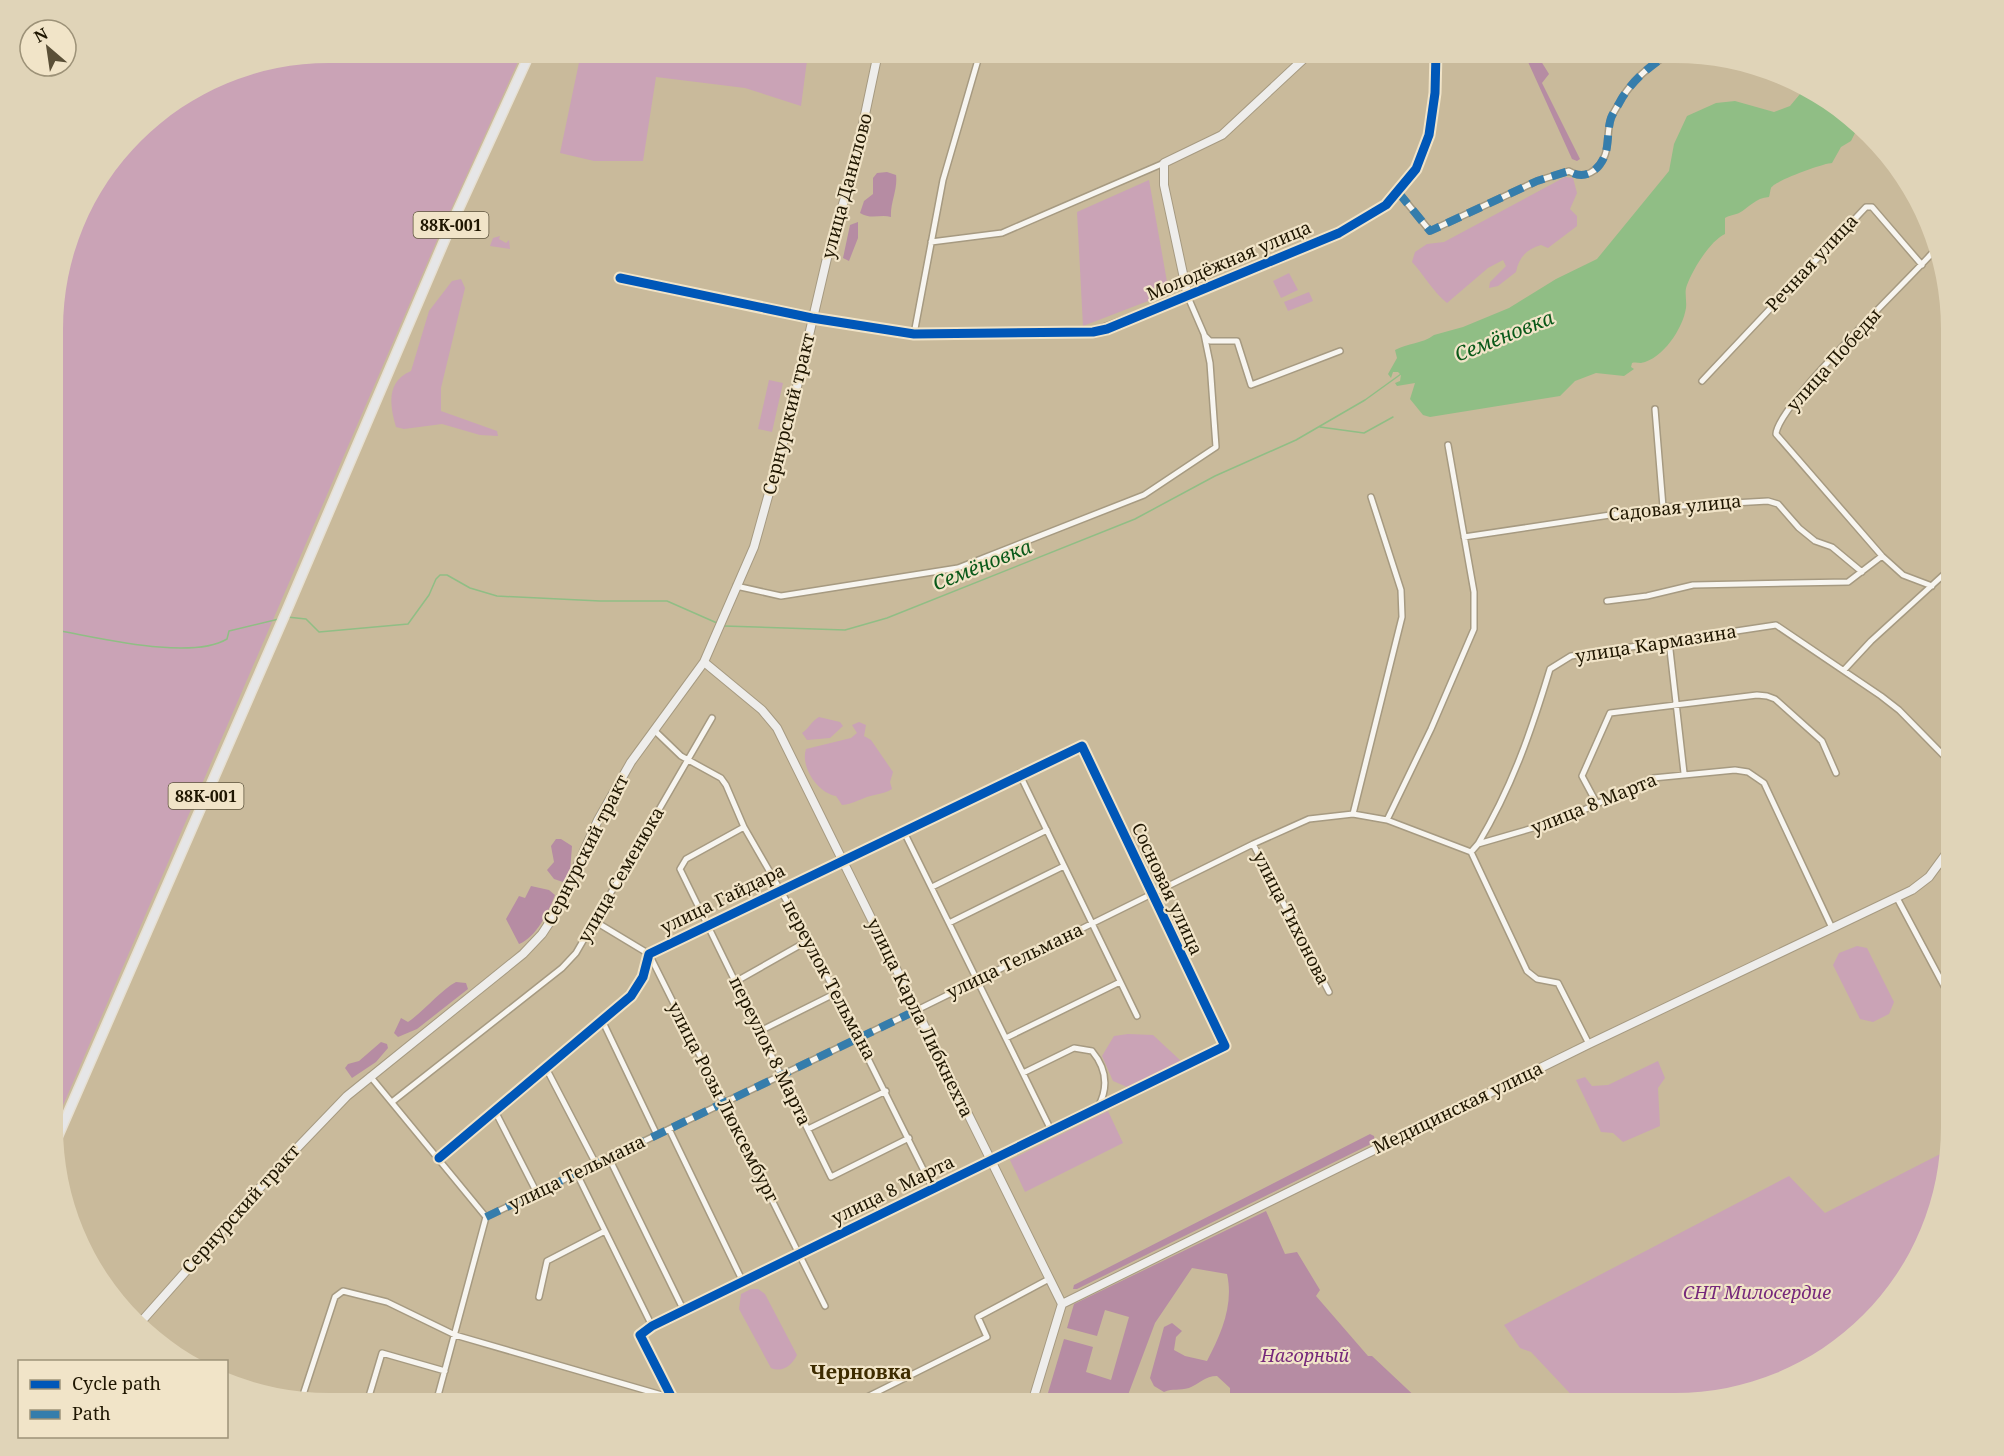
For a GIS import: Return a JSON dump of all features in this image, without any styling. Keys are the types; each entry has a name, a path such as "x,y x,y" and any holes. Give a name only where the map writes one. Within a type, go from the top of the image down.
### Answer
{"main road":[{"name":"88К-001","path":"63,1125 282,624 448,230 525,63"},
{"name":"улица Данилово","path":"812,318 854,167 876,63"},
{"path":"1188,297 1164,185 1164,163 1222,135 1299,63"},
{"name":"Молодёжная улица","path":"812,318 914,334 1093,332 1107,329 1188,297"},
{"name":"Сернурский тракт","path":"143,1317 317,1126 370,1076 523,954 542,934 557,911 598,820 631,762 704,662 762,522 812,318"},
{"name":"улица Карла Либкнехта","path":"704,662 762,710 777,728 1062,1304"},
{"name":"Медицинская улица","path":"1062,1304 1589,1044 1897,898 1924,882 1941,860"},
{"path":"1035,1393 1062,1304"}],"street":[{"path":"914,334 942,180 977,63"},
{"name":"Молодёжная улица","path":"1188,297 1339,233 1386,205 1416,169 1429,135 1435,93 1436,63"},
{"path":"1398,192 1430,231 1537,181 1569,171 1577,176 1586,176 1605,156 1611,118 1624,95 1640,76 1657,63"},
{"path":"931,242 1002,233 1164,163"},
{"name":"Речная улица","path":"1702,381 1866,207 1872,207 1922,265"},
{"name":"улица Победы","path":"1931,255 1796,396 1777,426 1778,439 1882,556 1903,575 1932,586"},
{"path":"620,278 812,318"},
{"path":"736,586 781,596 958,568 1144,495 1216,447 1210,363 1204,334 1188,297"},
{"path":"1204,334 1210,341 1237,341 1251,385 1340,351"},
{"path":"1655,409 1663,507"},
{"path":"1387,820 1431,729 1474,629 1474,592 1448,445"},
{"path":"1371,496 1401,590 1402,617 1353,814 1387,820 1471,852 1527,971 1537,979 1558,983 1589,1044"},
{"name":"Садовая улица","path":"1464,537 1663,507 1768,501 1778,504 1799,528 1815,541 1832,547 1862,573"},
{"path":"1607,601 1707,584 1848,582 1882,556"},
{"path":"1844,670 1871,641 1941,577"},
{"name":"улица Кармазина","path":"1471,852 1501,804 1526,746 1550,669 1571,656 1776,625 1899,710 1941,752"},
{"path":"1669,641 1684,773"},
{"path":"1598,804 1582,776 1610,713 1757,695 1775,699 1821,741 1836,773"},
{"name":"улица Семенюка","path":"392,1102 562,968 576,953 712,718"},
{"name":"переулок Тельмана","path":"654,730 688,759 721,778 773,881 782,890 809,940 933,1189"},
{"name":"улица Гайдара","path":"438,1158 636,990 649,954 1019,773 1082,746"},
{"name":"Сосновая улица","path":"1082,746 1150,895 1225,1046"},
{"name":"улица 8 Марта","path":"1478,844 1512,836 1598,804 1653,778 1684,773 1736,770 1748,772 1764,783 1832,928"},
{"path":"1019,773 1137,1016"},
{"name":"улица Тельмана","path":"486,1217 859,1038 1253,844 1309,819 1353,814"},
{"name":"переулок 8 Марта","path":"744,827 681,863 680,869 831,1177 909,1138"},
{"path":"903,830 1052,1130"},
{"path":"932,887 1047,830"},
{"name":"улица Тихонова","path":"1253,844 1329,992"},
{"path":"949,923 1064,866"},
{"path":"1897,898 1941,980"},
{"path":"596,922 649,954"},
{"path":"735,982 809,940"},
{"name":"улица Розы Люксембург","path":"649,954 825,1306"},
{"path":"1006,1038 1120,982"},
{"path":"760,1031 836,993"},
{"path":"602,1020 657,1135"},
{"name":"улица 8 Марта","path":"652,1326 1225,1046"},
{"path":"1023,1073 1074,1048 1092,1051 1099,1060 1106,1079 1106,1092 1098,1107"},
{"path":"546,1068 596,1164"},
{"path":"370,1076 486,1217 439,1393"},
{"path":"808,1129 886,1091"},
{"path":"495,1111 537,1193"},
{"path":"669,1129 743,1282"},
{"path":"609,1158 684,1311"},
{"path":"577,1174 652,1326 640,1335 669,1393"},
{"path":"539,1297 547,1261 605,1231"},
{"path":"875,1393 987,1337 978,1317 1049,1279"},
{"path":"304,1392 334,1297 343,1291 387,1302 455,1335 655,1393"},
{"path":"370,1393 382,1353 445,1371"}],"green space":[{"path":"517,63 438,238 63,1105 63,329 68,277 83,227 108,181 141,141 181,108 227,83 260,72 294,65"},
{"path":"579,63 807,63 801,106 745,88 656,77 643,161 594,161 560,153"},
{"path":"1529,63 1542,63 1549,74 1542,83 1580,159 1577,161 1572,159"},
{"path":"887,172 896,175 891,217 868,216 860,213 864,201 873,194 873,178 877,173"},
{"path":"1565,177 1573,178 1577,193 1570,209 1577,216 1577,226 1548,248 1541,245 1528,251 1519,262 1516,272 1498,286 1489,288 1490,282 1506,266 1503,260 1488,268 1447,303 1412,262 1415,252 1427,244 1444,242"},
{"path":"1149,180 1169,293 1083,326 1077,212"},
{"path":"858,222 858,238 849,261 843,258 850,225"},
{"path":"500,236 499,239 506,243 509,240 510,249 490,246 493,238"},
{"path":"1289,273 1298,290 1281,298 1273,281"},
{"path":"461,279 465,288 441,388 441,411 497,431 498,436 480,435 442,424 404,429 396,427 391,402 394,387 403,375 411,371 429,311 452,281"},
{"path":"1309,292 1313,301 1288,311 1284,302"},
{"path":"769,380 783,383 772,432 758,429"},
{"path":"819,717 840,722 843,726 830,738 807,740 802,733"},
{"path":"859,722 866,725 864,736 871,740 893,772 890,782 892,789 842,805 836,796 823,790 812,778 806,764 806,749 851,738 857,733 852,725"},
{"path":"556,839 561,839 572,846 570,872 563,882 554,879 547,870 554,862 551,846"},
{"path":"531,886 549,890 555,895 536,930 519,944 506,919 519,896 525,898"},
{"path":"1857,946 1867,948 1894,1002 1889,1014 1873,1022 1860,1019 1833,965 1839,953"},
{"path":"456,982 466,983 468,989 417,1029 398,1037 394,1033 401,1018 408,1022"},
{"path":"1153,1035 1181,1061 1127,1087 1113,1081 1102,1056 1114,1036"},
{"path":"381,1042 387,1044 388,1048 376,1062 352,1078 345,1068 348,1064 359,1061"},
{"path":"1658,1061 1665,1078 1658,1088 1660,1126 1623,1142 1613,1133 1601,1132 1576,1080 1585,1077 1592,1086 1608,1085"},
{"path":"1108,1111 1123,1143 1025,1192 1010,1160"},
{"path":"1370,1134 1374,1136 1375,1142 1073,1289 1074,1285"},
{"name":"СНТ Милосердие","path":"1939,1154 1932,1196 1921,1229 1914,1245 1886,1289 1863,1315 1837,1338 1793,1366 1761,1379 1710,1391 1570,1393 1531,1352 1520,1348 1504,1325 1789,1176 1825,1213"},
{"name":"Нагорный","path":"1266,1211 1285,1254 1297,1252 1320,1290 1316,1296 1368,1356 1372,1356 1411,1393 1230,1393 1230,1388 1217,1376 1189,1388 1164,1392 1154,1386 1150,1378 1164,1327 1172,1323 1182,1331 1176,1337 1174,1350 1185,1356 1207,1361 1225,1319 1229,1297 1227,1274 1192,1268 1155,1323 1129,1393 1048,1393 1064,1339 1093,1347 1086,1372 1111,1380 1129,1317 1105,1310 1097,1336 1067,1328 1074,1304"},
{"path":"751,1289 758,1289 765,1294 797,1355 790,1365 783,1369 771,1368 739,1309 741,1294"}],"water":[{"path":"1800,94 1837,118 1855,133 1851,141 1841,147 1832,163 1781,181 1771,188 1769,197 1760,199 1739,213 1725,218 1725,234 1703,256 1687,285 1686,308 1681,324 1671,342 1657,356 1641,363 1632,363 1631,367 1634,369 1624,376 1596,373 1575,381 1560,396 1430,417 1423,415 1410,399 1415,383 1397,386 1395,383 1400,381 1401,375 1393,372 1391,378 1388,374 1397,358 1395,350 1463,327 1509,308 1556,279 1597,259 1669,171 1674,144 1687,116 1716,103 1735,101 1774,112 1790,106"}],"waterway":[{"name":"Семёновка","path":"724,626 845,630 887,618 1135,519 1215,476 1296,440 1365,400 1401,374"},
{"path":"1320,427 1364,433 1393,417"},
{"name":"Семёновка","path":"287,617 306,619 319,632 408,624 429,595 436,579 440,575 447,575 470,588 497,596 600,601 667,601 717,623"},
{"name":"Семёновка","path":"63,632 118,642 167,648 190,648 211,645 227,639 229,631 279,619"}],"marked path":[{"path":"1398,192 1430,231 1537,181 1569,171 1580,175 1590,173 1599,166 1605,155 1611,118 1622,98 1655,63"},
{"path":"486,1217 917,1010"}],"cycle path":[{"path":"620,278 812,318 914,334 1093,332 1107,329 1339,233 1386,205 1416,169 1429,135 1435,93 1436,63"},
{"path":"439,1158 631,996 643,977 649,954 1082,746 1225,1046 652,1326 640,1335 669,1393"}],"district":[{"name":"Черновка","path":"861,1372"}]}
